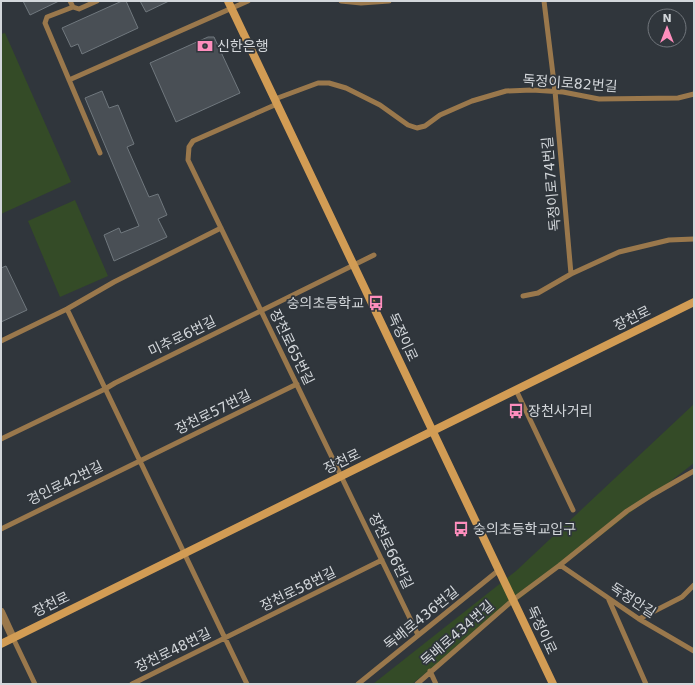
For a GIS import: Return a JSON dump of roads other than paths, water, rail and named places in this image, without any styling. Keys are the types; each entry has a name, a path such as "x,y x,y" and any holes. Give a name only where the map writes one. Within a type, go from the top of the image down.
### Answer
{"street":[{"name":"독정이로","path":"230,5 553,684"},
{"name":"장천로","path":"1,644 694,302"},
{"path":"1,612 12,638"}],"lane":[{"path":"70,1 73,7"},
{"path":"97,1 79,9 73,7 47,17 45,23 100,154"},
{"path":"69,80 230,5 248,1"},
{"path":"341,1 361,3 388,1"},
{"name":"독정이로74번길","path":"544,1 555,91 571,274"},
{"name":"독정이로82번길","path":"276,101 318,82 329,83 346,88 380,105 408,125 417,128 425,126 440,116 472,101 499,93 512,91 555,91 599,99 678,98 694,94"},
{"name":"장천로65번길","path":"276,101 194,141 189,147 188,160 341,476"},
{"path":"1,341 67,309 114,282 221,228"},
{"path":"523,296 538,293 571,274 619,252 669,240 694,239"},
{"name":"미추로6번길","path":"1,439 374,255"},
{"path":"67,309 247,684"},
{"name":"장천로57번길","path":"140,461 296,384"},
{"path":"516,390 573,510"},
{"name":"경인로42번길","path":"1,529 140,461"},
{"name":"독배로434번길","path":"416,684 513,600 560,566 627,511 694,471"},
{"name":"장천로66번길","path":"341,476 418,635"},
{"name":"장천로58번길","path":"225,638 382,560"},
{"name":"독정안길","path":"560,566 639,619 694,651"},
{"name":"독배로436번길","path":"358,684 499,570"},
{"path":"639,619 682,597 694,584"},
{"path":"609,599 646,684"},
{"path":"12,638 35,684"},
{"name":"장천로48번길","path":"132,684 225,638"},
{"path":"430,671 436,684"}],"place":[{"name":"신한은행","path":"205,46"},
{"name":"숭의초등학교","path":"376,303"},
{"name":"장천사거리","path":"516,411"},
{"name":"숭의초등학교입구","path":"461,529"}]}
